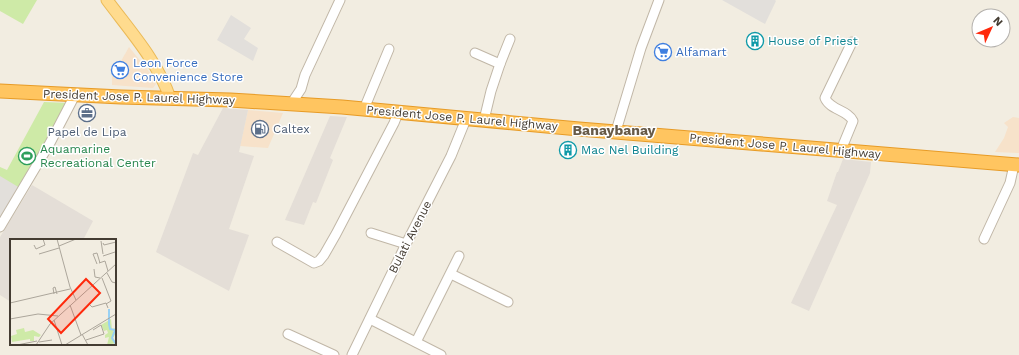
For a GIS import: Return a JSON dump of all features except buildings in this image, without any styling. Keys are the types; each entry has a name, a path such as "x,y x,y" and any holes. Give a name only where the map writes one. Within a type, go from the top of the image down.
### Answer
{"highway":[{"name":"President Jose P. Laurel Highway","path":"0,91 170,98 364,109 1017,165"}],"main road":[{"path":"107,0 143,48 162,79 170,98"}],"street":[{"path":"291,104 300,89 340,0"},
{"path":"616,131 641,48 659,0"},
{"path":"484,120 491,91 510,39"},
{"path":"841,150 853,121 850,116 827,103 825,98 852,42"},
{"path":"364,109 389,49"},
{"path":"475,53 500,64"},
{"path":"0,227 50,143 75,95"},
{"path":"277,242 314,263 324,255 349,212 398,113"},
{"name":"Bulati Avenue","path":"352,355 451,156 466,118"},
{"path":"984,239 1010,184 1017,165"},
{"path":"371,233 406,244"},
{"path":"416,342 460,256"},
{"path":"451,274 508,302"},
{"path":"370,319 441,355"},
{"path":"288,334 334,355"}],"shaded area":[{"path":"722,0 775,0 776,1 765,24"},
{"path":"231,15 251,28 244,39 258,48 253,61 217,40"},
{"path":"129,47 155,79 156,84 153,88 112,85 112,77"},
{"path":"223,108 248,110 239,152 254,156 229,229 249,235 229,291 156,252 193,153 198,155"},
{"name":"Caltex","path":"248,110 283,113 268,148 240,146"},
{"path":"330,116 347,117 330,158 333,160 316,203 313,202 304,225 285,220"},
{"path":"1013,117 1019,118 1019,153 995,152 1004,138 1008,127 1004,123"},
{"path":"843,159 871,162 870,173 809,311 791,303 837,205 827,201"},
{"path":"0,176 20,188 0,223"},
{"path":"32,185 93,221 84,239 10,239 10,301 0,295 0,237"}],"green space":[{"path":"0,0 37,0 23,24 0,11"},
{"name":"Aquamarine Recreational Center","path":"44,102 69,103 0,223 0,167 7,170"}],"place":[{"name":"House of Priest","path":"755,41"},
{"name":"Alfamart","path":"663,52"},
{"name":"Leon Force Convenience Store","path":"120,70"},
{"name":"Papel de Lipa","path":"87,113"},
{"name":"Caltex","path":"260,129"},
{"name":"Mac Nel Building","path":"568,150"},
{"name":"Aquamarine Recreational Center","path":"27,156"}],"district":[{"name":"Banaybanay","path":"614,130"}]}
